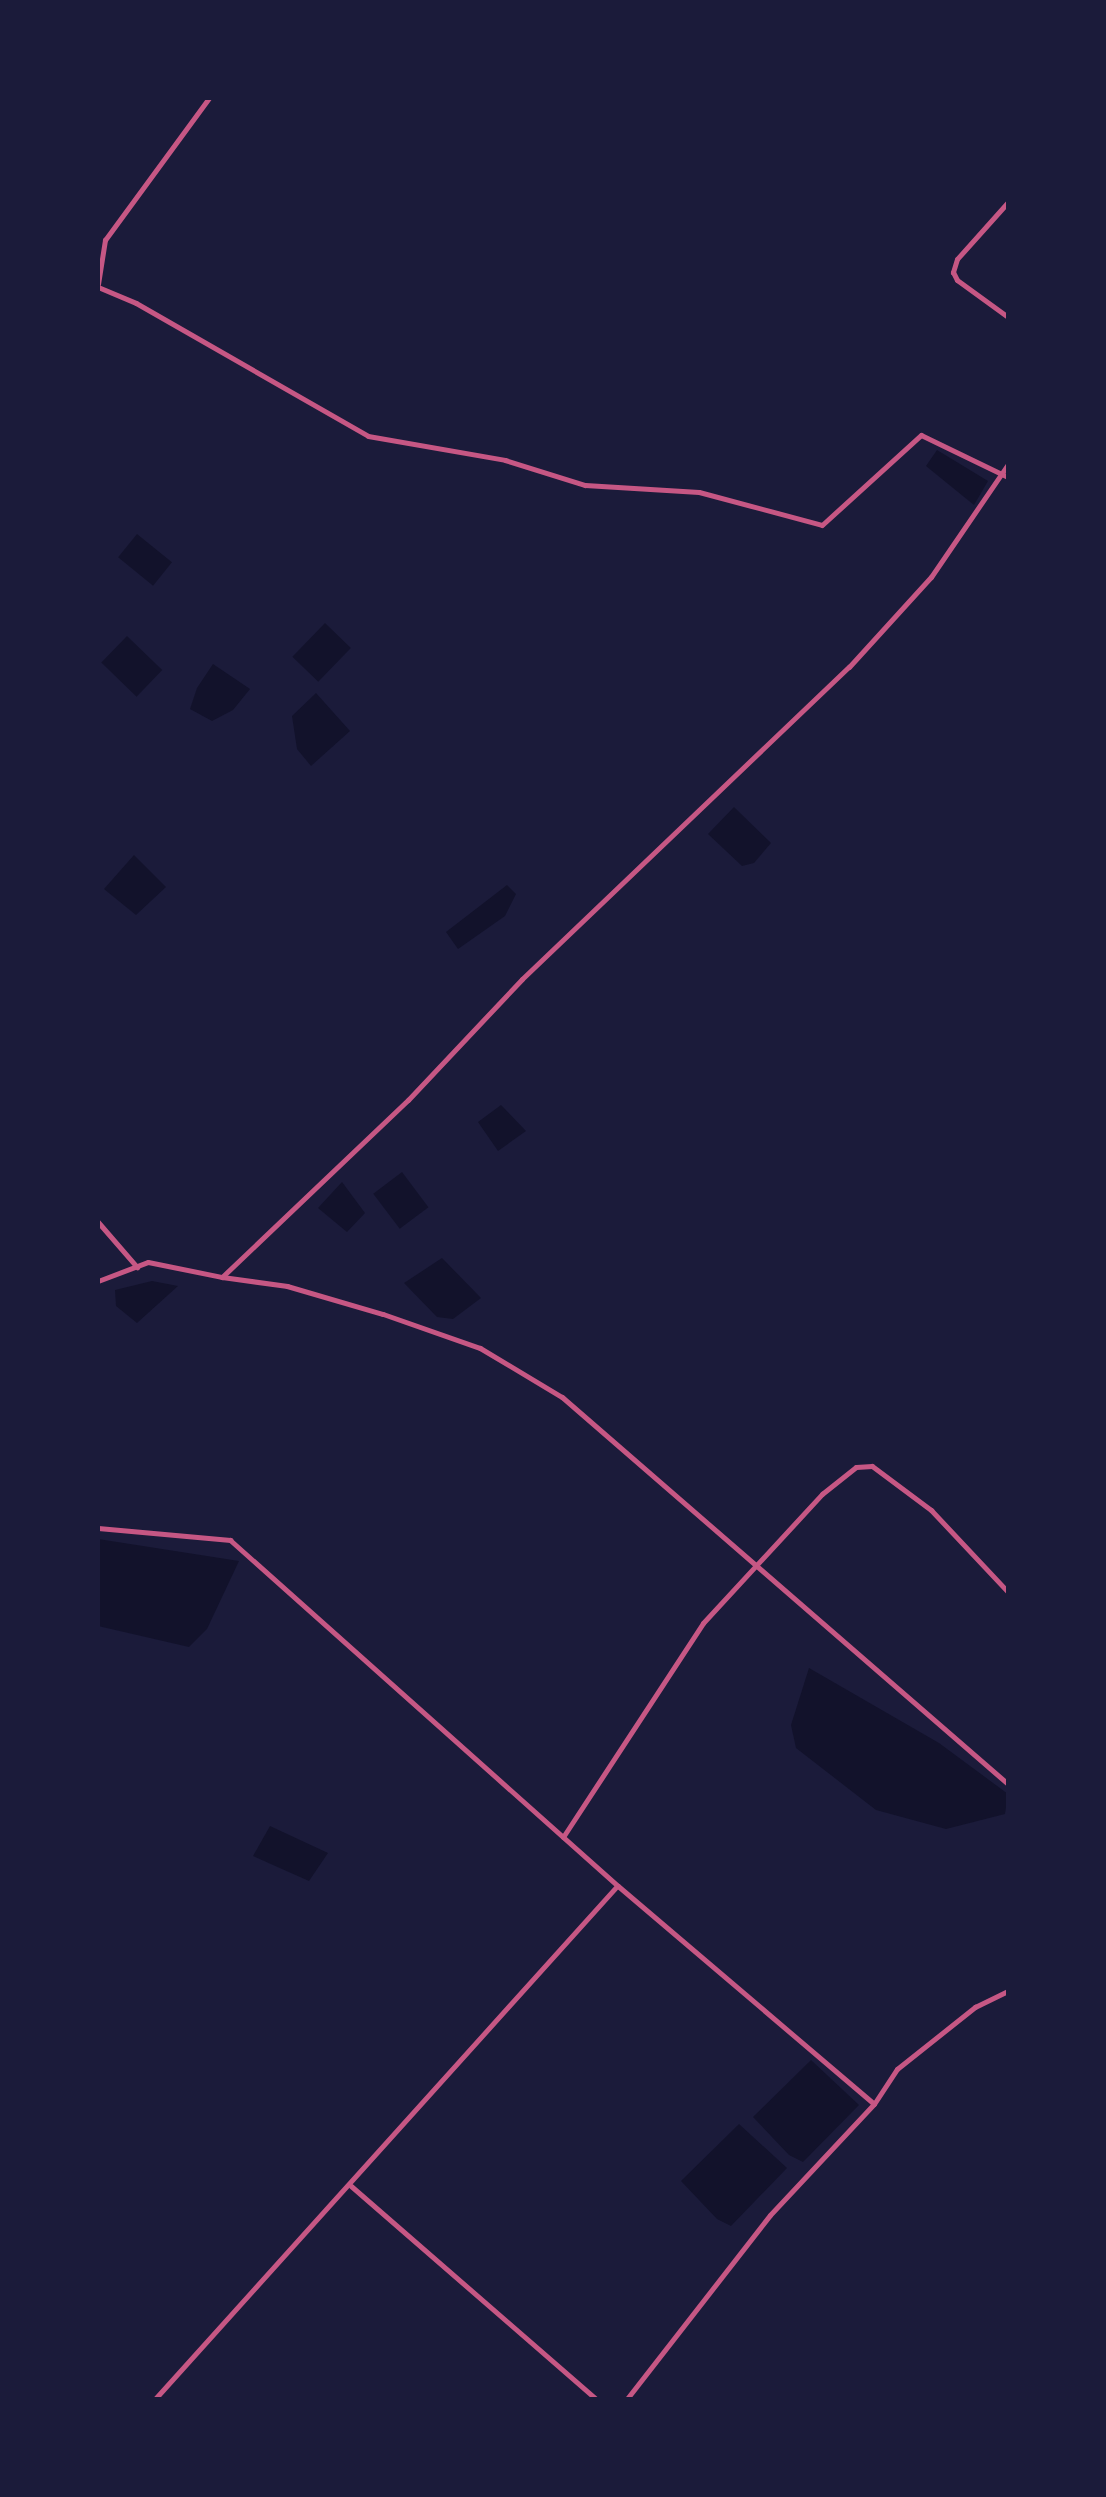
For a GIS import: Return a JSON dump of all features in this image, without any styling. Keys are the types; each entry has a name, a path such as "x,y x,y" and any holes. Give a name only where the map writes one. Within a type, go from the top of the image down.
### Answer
{"street":[{"path":"208,98 105,240 98,285 368,436 505,460 585,485 698,492 822,525 921,434 1008,477"},
{"path":"1008,202 956,260 953,272 957,280 1008,317"},
{"path":"222,1278 408,1100 522,979 849,667 931,578 1008,464"},
{"path":"98,1222 137,1266"},
{"path":"98,1281 148,1262 222,1278 287,1286 480,1348 562,1397 1008,1784"},
{"path":"562,1836 703,1623 834,1481 864,1464 931,1510 1008,1592"},
{"path":"98,1528 230,1540 618,1886 874,2104"},
{"path":"154,2400 618,1886"},
{"path":"626,2400 770,2215 874,2104 898,2069 975,2007 1008,1991"},
{"path":"351,2186 598,2400"}],"shaded area":[{"path":"937,450 988,481 974,505 926,466"},
{"path":"137,534 172,562 153,586 118,557"},
{"path":"325,623 351,648 318,682 292,657"},
{"path":"127,636 162,670 137,697 101,663"},
{"path":"213,664 250,689 233,710 212,721 190,709 197,688"},
{"path":"316,693 350,731 311,766 297,749 292,716"},
{"path":"734,807 771,843 754,863 742,866 708,834"},
{"path":"134,855 166,887 136,915 104,889"},
{"path":"507,885 516,894 505,916 458,949 446,932"},
{"path":"501,1105 526,1131 498,1151 478,1122"},
{"path":"402,1172 428,1207 400,1229 373,1194"},
{"path":"342,1182 365,1213 347,1232 318,1208"},
{"path":"442,1258 481,1298 453,1319 437,1317 404,1283"},
{"path":"152,1281 178,1286 137,1323 116,1306 115,1290"},
{"path":"98,1539 239,1561 207,1629 189,1647 98,1626"},
{"path":"809,1668 939,1743 1008,1794 1005,1814 946,1829 876,1810 796,1748 791,1725"},
{"path":"270,1826 328,1853 309,1881 253,1856"},
{"path":"811,2060 859,2105 803,2162 789,2155 753,2117"},
{"path":"739,2124 787,2168 731,2226 717,2219 681,2181"}]}
